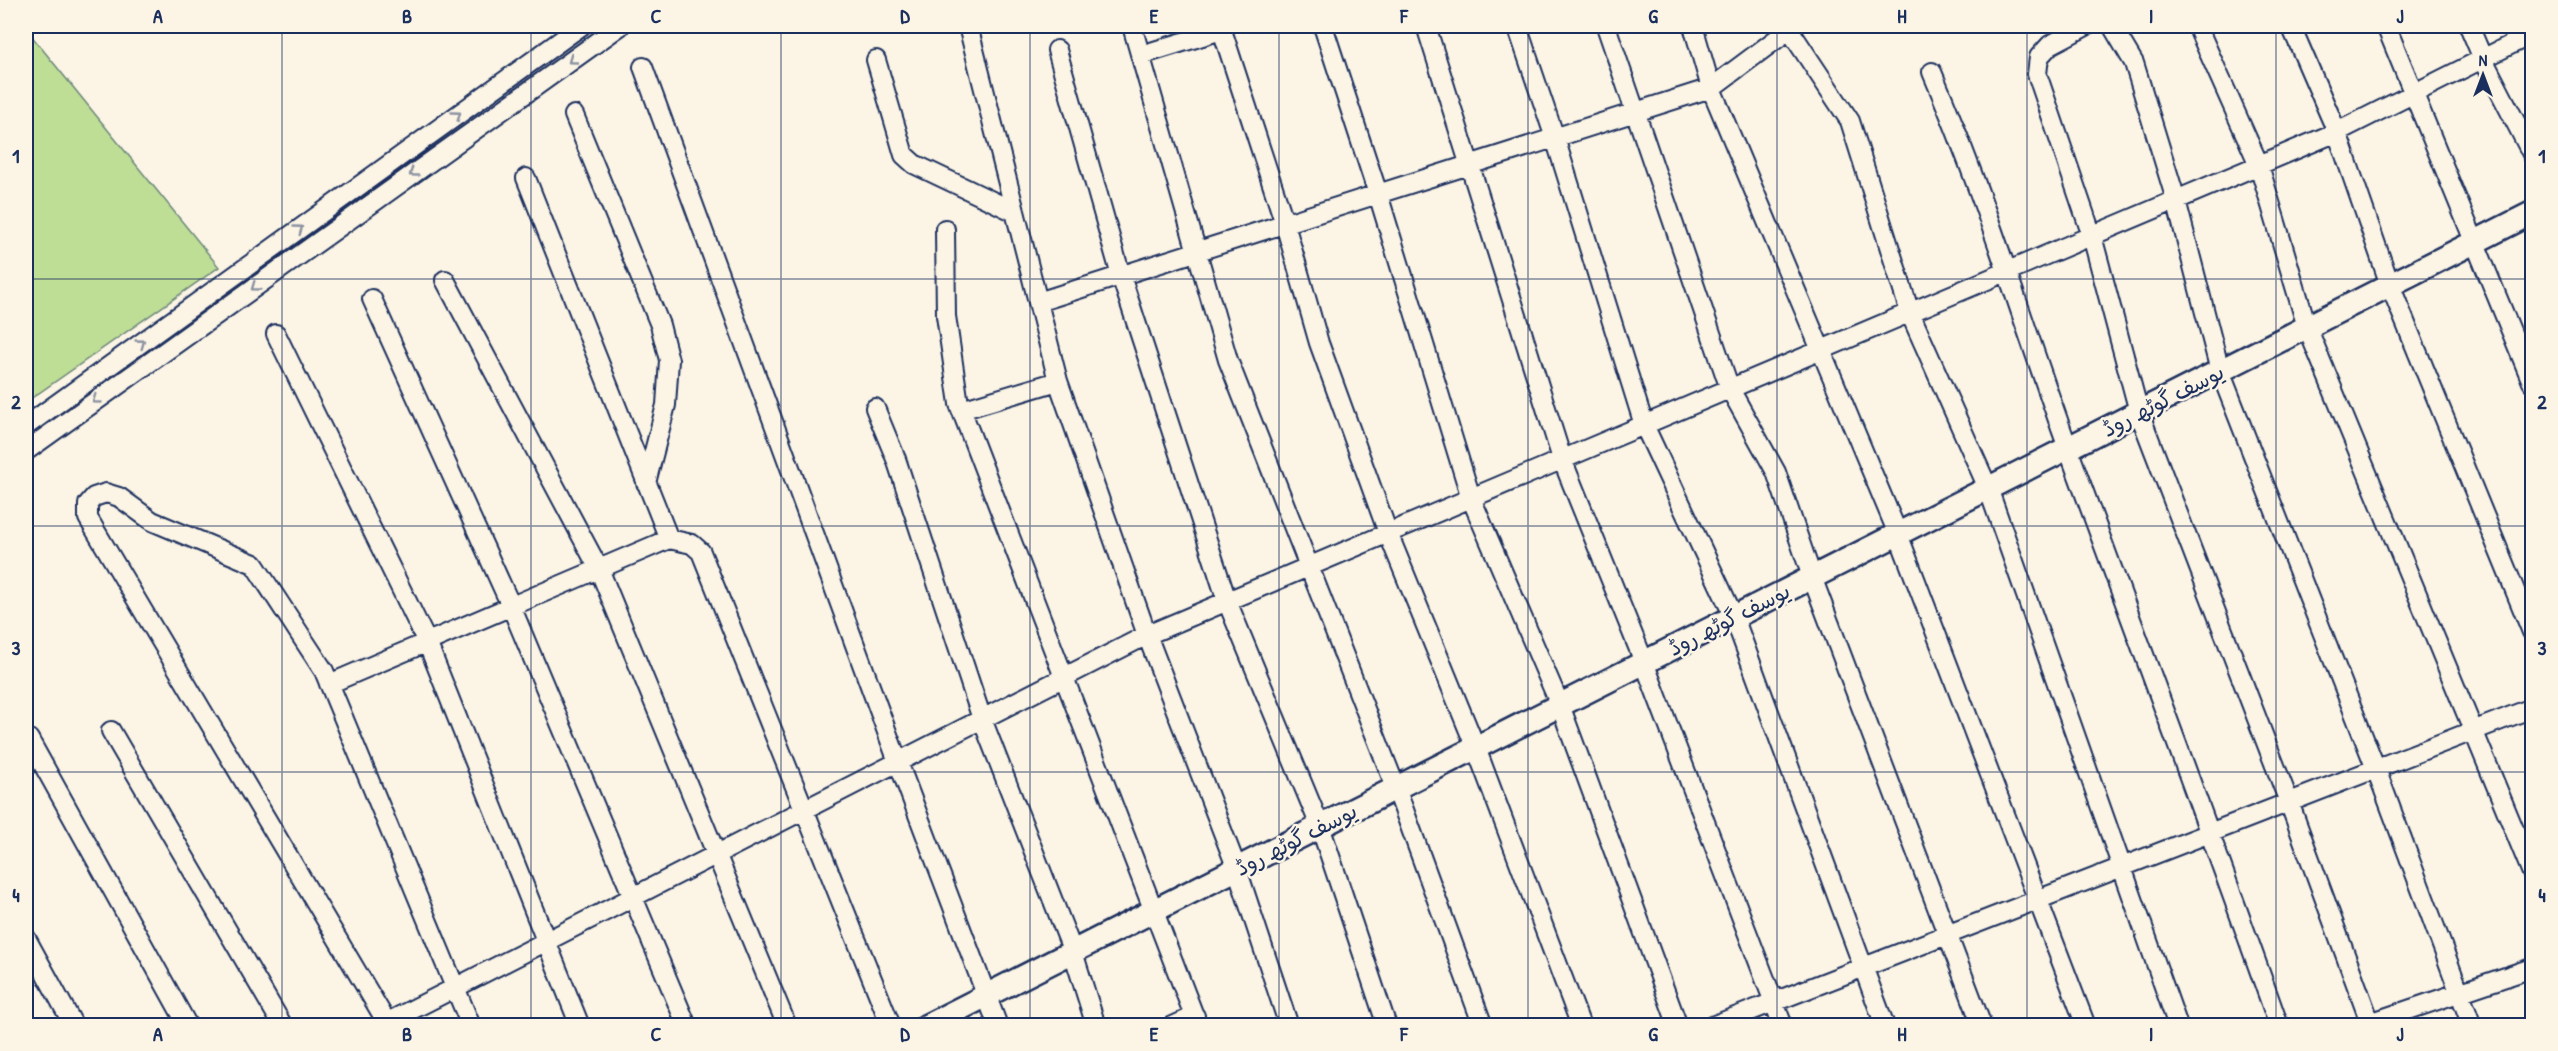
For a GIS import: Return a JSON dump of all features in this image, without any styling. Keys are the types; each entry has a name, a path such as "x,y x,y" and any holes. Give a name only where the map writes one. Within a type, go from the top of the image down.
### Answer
{"street":[{"path":"26,426 581,26"},
{"path":"26,451 620,26"},
{"path":"969,26 1058,381 1147,635 1237,868 1289,1026"},
{"path":"1132,26 1228,360 1396,788 1484,1026"},
{"path":"1323,26 1378,194 1471,498 1560,705 1678,1026"},
{"path":"1426,26 1562,459 1644,662 1783,1026"},
{"path":"1517,26 1555,138 1644,425 1734,617 1885,1026"},
{"path":"1606,26 1730,388 1776,472 1812,577 1982,1026"},
{"path":"1693,26 1711,88 1898,534 2086,1026"},
{"path":"2086,26 2050,45 2039,57 2037,74 2092,236 2139,412 2289,802 2366,1024 2532,968"},
{"path":"2112,26 2134,63 2176,200 2220,371 2376,769 2472,1026"},
{"path":"2196,26 2259,165 2307,327 2476,730 2532,873"},
{"path":"2291,26 2337,132 2390,285 2532,632"},
{"path":"2386,26 2532,382"},
{"path":"2469,26 2483,59 2532,154"},
{"path":"1038,302 1711,88 1790,27 1850,122 1910,313 1988,488 2178,1026"},
{"path":"1141,55 1222,30 1285,224 1319,343 1388,533 1476,747 1581,1026"},
{"path":"471,1026 455,987 329,684 324,671 254,564 152,521 119,497 106,493 94,497 88,504 88,518 385,1024 455,987 1147,635 2337,132 2532,34"},
{"path":"1057,50 1121,276 1227,601 1320,826 1387,1026"},
{"path":"876,60 904,155 914,164 1015,212"},
{"path":"643,67 898,762 988,994 998,1026"},
{"path":"1932,72 1958,133 2009,271 2068,448 2279,1026"},
{"path":"574,115 660,325 669,360 666,405 646,483"},
{"path":"526,178 669,539"},
{"name":"یوسف گوٹھ روڈ","path":"927,1026 2532,213"},
{"path":"945,229 946,316 961,410 1197,1021 1173,1026"},
{"path":"445,280 599,569 787,1026"},
{"path":"372,299 511,606 687,1026"},
{"path":"276,334 427,642 580,1026"},
{"path":"961,410 1058,381"},
{"path":"875,408 896,459 982,719 1073,952 1096,1026"},
{"path":"329,684 669,539 692,544 701,552 891,1026"},
{"path":"1712,1026 2532,708"},
{"path":"111,731 283,1026"},
{"path":"29,738 188,1026"},
{"path":"26,938 74,1026"}],"green space":[{"path":"26,29 219,267 26,402"}]}
